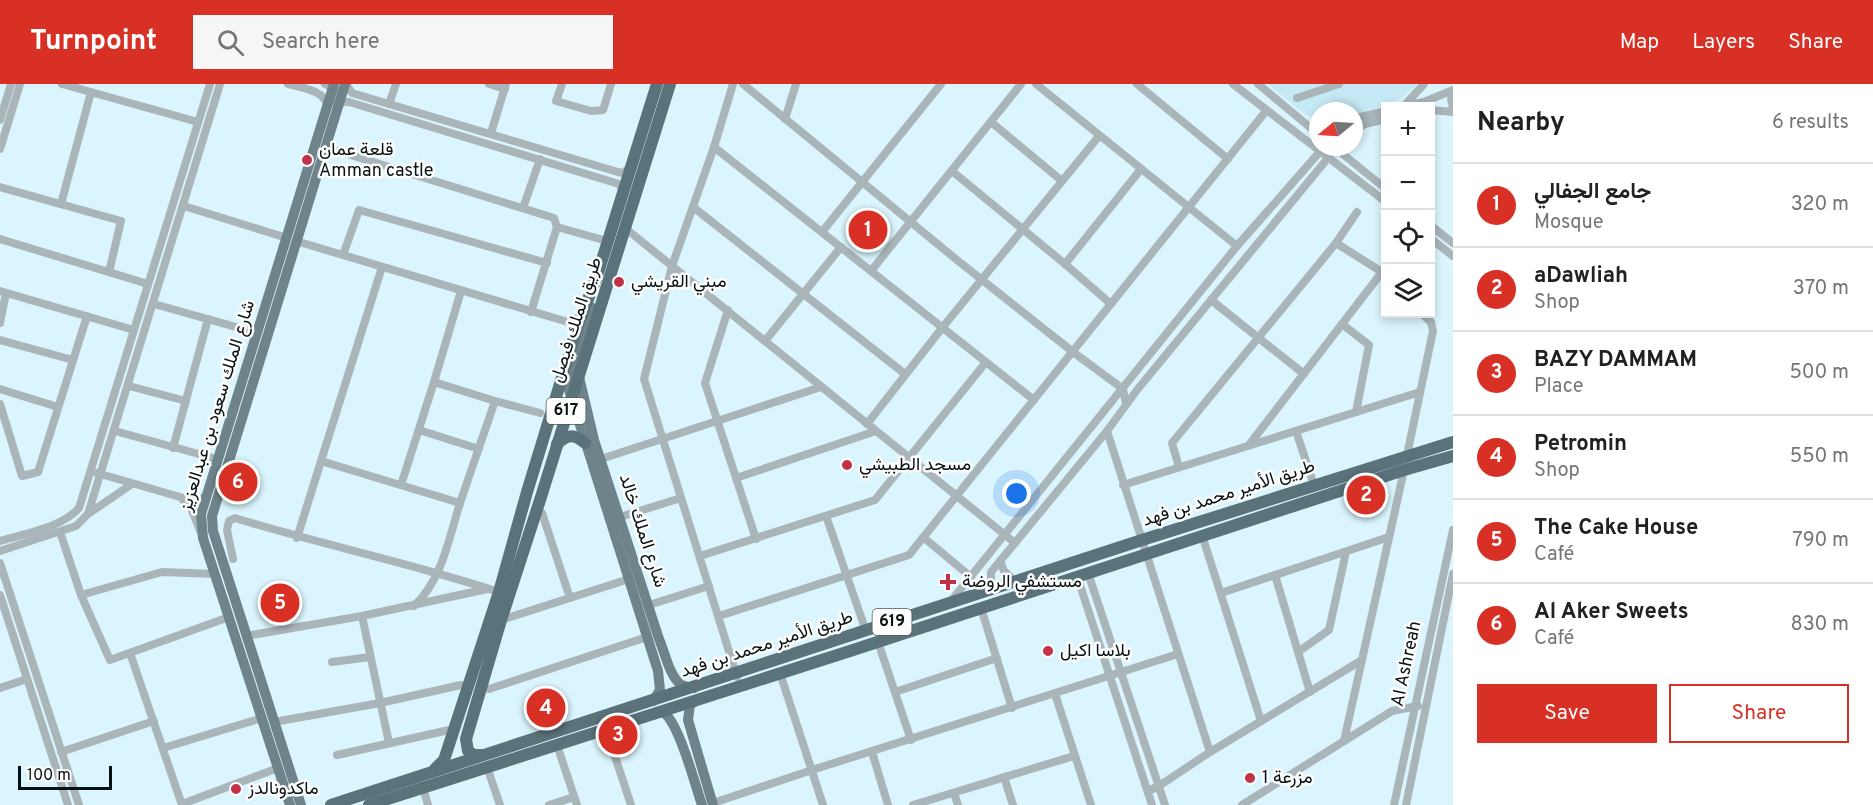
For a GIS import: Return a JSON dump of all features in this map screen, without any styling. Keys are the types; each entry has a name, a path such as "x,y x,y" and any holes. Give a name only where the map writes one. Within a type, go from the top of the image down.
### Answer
{"highway":[{"name":"طريق الملك فيصل","path":"466,739 494,591 513,547 527,492 578,325 597,276 657,84"},
{"name":"طريق الملك فيصل","path":"432,771 444,760 451,732 475,687 501,620 556,445 571,417 571,398 579,371 670,84"},
{"path":"513,547 554,425 558,419 571,417"},
{"path":"556,445 570,435 585,443"},
{"name":"طريق الأمير محمد بن فهد","path":"696,694 736,673 1142,540 1453,442"},
{"name":"طريق الأمير محمد بن فهد","path":"375,804 423,788 486,760 696,694 740,686 1202,535 1453,456"},
{"name":"طريق الأمير محمد بن فهد","path":"331,805 432,771 557,745 606,729 655,707"},
{"path":"451,732 458,742 466,739 467,748 471,754 486,760"}],"main road":[{"name":"شارع الملك سعود بن عبدالعزيز","path":"301,805 213,531 212,516 246,405 292,239 333,106 345,84"},
{"name":"شارع الملك سعود بن عبدالعزيز","path":"290,805 203,538 201,514 256,333 327,142 333,106 331,85"},
{"path":"571,398 568,387 569,377 592,302 597,276"},
{"path":"246,405 242,408 240,403 249,371 251,350"},
{"name":"شارع الملك خالد","path":"579,371 581,390 600,455 670,668 680,684 696,694"},
{"name":"شارع الملك خالد","path":"571,417 585,443 658,671 660,690 655,707"},
{"path":"571,417 583,419 600,455"},
{"path":"241,653 256,682 267,718 270,722 274,722"},
{"path":"658,671 661,678 667,679 671,674 670,668"},
{"path":"696,694 688,708 690,732 709,805"},
{"path":"655,707 669,716 709,805"},
{"path":"679,737 677,730 680,724 686,725 690,732"}],"street":[{"path":"0,117 11,84"},
{"path":"0,150 20,84"},
{"path":"62,84 198,122"},
{"path":"0,541 71,517 79,508 210,84"},
{"path":"88,514 220,84"},
{"path":"288,84 322,94 333,106 346,102 389,104 623,173 632,166"},
{"path":"345,84 352,93 365,102 619,184 624,192"},
{"path":"389,104 396,84"},
{"path":"489,84 505,86 491,133"},
{"path":"561,84 556,101 591,111 603,110 611,84"},
{"path":"733,84 714,147 672,266 644,378 740,686"},
{"path":"743,84 910,222 1123,389 1126,404"},
{"path":"785,120 796,84"},
{"path":"822,232 940,84"},
{"path":"871,271 1021,84"},
{"path":"1036,84 1237,246"},
{"path":"1137,84 1228,159"},
{"path":"1233,84 1266,111 1309,140"},
{"path":"1258,84 1309,126"},
{"path":"1297,98 1339,84"},
{"path":"1408,102 1424,84"},
{"path":"331,85 337,92 329,120 327,142 554,218 557,227 531,312"},
{"path":"1424,102 1453,91"},
{"path":"1435,110 1453,110 1450,99 1453,91"},
{"path":"61,204 92,92"},
{"path":"718,615 909,555 1266,111"},
{"path":"1363,116 1381,112"},
{"path":"1363,125 1381,120"},
{"path":"991,122 1062,181"},
{"path":"867,424 1022,228 1099,136"},
{"path":"714,147 1034,400"},
{"path":"949,604 1237,246 1316,156"},
{"path":"1347,156 1381,185"},
{"path":"996,588 991,572 1328,158 1381,198"},
{"path":"523,208 540,159"},
{"path":"596,177 599,166"},
{"path":"1065,264 1141,169"},
{"path":"952,171 1111,304"},
{"path":"0,187 121,221 109,272"},
{"path":"184,206 578,325"},
{"path":"693,207 905,374"},
{"path":"343,255 359,210 547,263"},
{"path":"1179,468 1172,443 1336,243 1357,212"},
{"path":"557,227 608,242"},
{"path":"625,228 1015,543"},
{"path":"1435,228 1453,243"},
{"path":"0,239 148,284"},
{"path":"1435,241 1453,256"},
{"path":"1336,243 1381,271"},
{"path":"765,341 841,247"},
{"path":"297,538 382,267"},
{"path":"1249,446 1342,324 1381,280"},
{"path":"401,485 461,291"},
{"path":"0,323 3,292 134,330"},
{"path":"1211,300 1304,375"},
{"path":"154,304 256,333"},
{"path":"728,310 705,383 756,539"},
{"path":"0,404 22,476 38,472 87,316"},
{"path":"1407,455 1433,331 1431,322 1426,318"},
{"path":"173,448 208,319"},
{"path":"1342,324 1369,345 1356,412"},
{"path":"0,340 73,360"},
{"path":"700,556 875,500 986,363"},
{"path":"434,382 540,413"},
{"path":"129,386 186,401"},
{"path":"600,455 663,438 821,387"},
{"path":"0,389 58,407"},
{"path":"1123,485 1420,392"},
{"path":"414,606 427,593 438,574 495,401"},
{"path":"418,430 479,449"},
{"path":"115,431 217,459"},
{"path":"736,478 876,431"},
{"path":"1107,431 1210,752"},
{"path":"1296,431 1314,485"},
{"path":"321,461 460,503"},
{"path":"1344,741 1404,470"},
{"path":"90,471 180,498 198,501 206,495"},
{"path":"0,551 76,526 88,514 132,484"},
{"path":"180,498 191,508 203,538"},
{"path":"620,517 681,498"},
{"path":"536,511 542,513 570,598"},
{"path":"826,516 866,631"},
{"path":"233,559 227,530 229,521 235,518 297,538 438,574 494,591"},
{"name":"Al Ashreah","path":"1394,805 1453,530"},
{"path":"60,532 81,595 110,660 229,617"},
{"path":"1202,535 1261,721"},
{"path":"924,537 971,577"},
{"path":"1221,593 1389,537"},
{"path":"1298,652 1329,630 1346,552"},
{"path":"1000,561 1004,571 1016,582"},
{"path":"0,563 79,805"},
{"path":"81,595 162,572 215,574"},
{"path":"1082,574 1121,673 1165,805"},
{"path":"1082,574 1109,677 1152,805"},
{"path":"1406,805 1450,600 1453,574"},
{"path":"1275,575 1310,692"},
{"path":"501,620 628,579"},
{"path":"649,605 709,586"},
{"path":"246,636 494,591"},
{"path":"0,596 4,623 27,679 68,805"},
{"path":"981,608 1012,708"},
{"path":"362,616 389,743"},
{"path":"274,722 380,704 461,686 489,688 647,637"},
{"path":"878,642 911,740"},
{"path":"130,653 182,804 278,768"},
{"path":"709,805 1178,654"},
{"path":"332,662 370,657"},
{"path":"895,692 997,658"},
{"path":"1148,791 1362,660"},
{"path":"780,673 823,805"},
{"path":"0,688 27,679"},
{"path":"1055,694 1091,805"},
{"path":"1242,805 1392,711 1415,705 1427,706"},
{"path":"164,748 262,718"},
{"path":"61,752 154,721"},
{"path":"606,729 631,805"},
{"path":"337,755 451,732"},
{"path":"549,805 575,801 557,745"},
{"path":"872,752 888,805"},
{"path":"913,805 1074,756"},
{"path":"486,760 500,805"},
{"path":"1004,777 1013,805"},
{"path":"423,788 428,805"},
{"path":"954,793 958,805"}],"shaded area":[{"path":"1268,84 1418,84 1402,98 1393,102 1381,102 1381,107 1363,112 1363,102 1309,102 1309,116"}],"place":[{"name":"قلعة عمان Amman castle","path":"307,160"},
{"name":"جامع الجفالي","path":"868,230"},
{"name":"مبني القريشي","path":"619,282"},
{"name":"مسجد الطبيشي","path":"847,465"},
{"name":"Al Aker Sweets","path":"238,482"},
{"name":"aDawliah","path":"1366,495"},
{"name":"مستشفي الروضة","path":"948,582"},
{"name":"The Cake House","path":"280,603"},
{"name":"بلاسا اكيل","path":"1048,651"},
{"name":"Petromin","path":"546,708"},
{"name":"BAZY DAMMAM","path":"618,735"},
{"name":"مزرعة 1","path":"1250,778"},
{"name":"ماكدونالدز","path":"236,789"}]}
